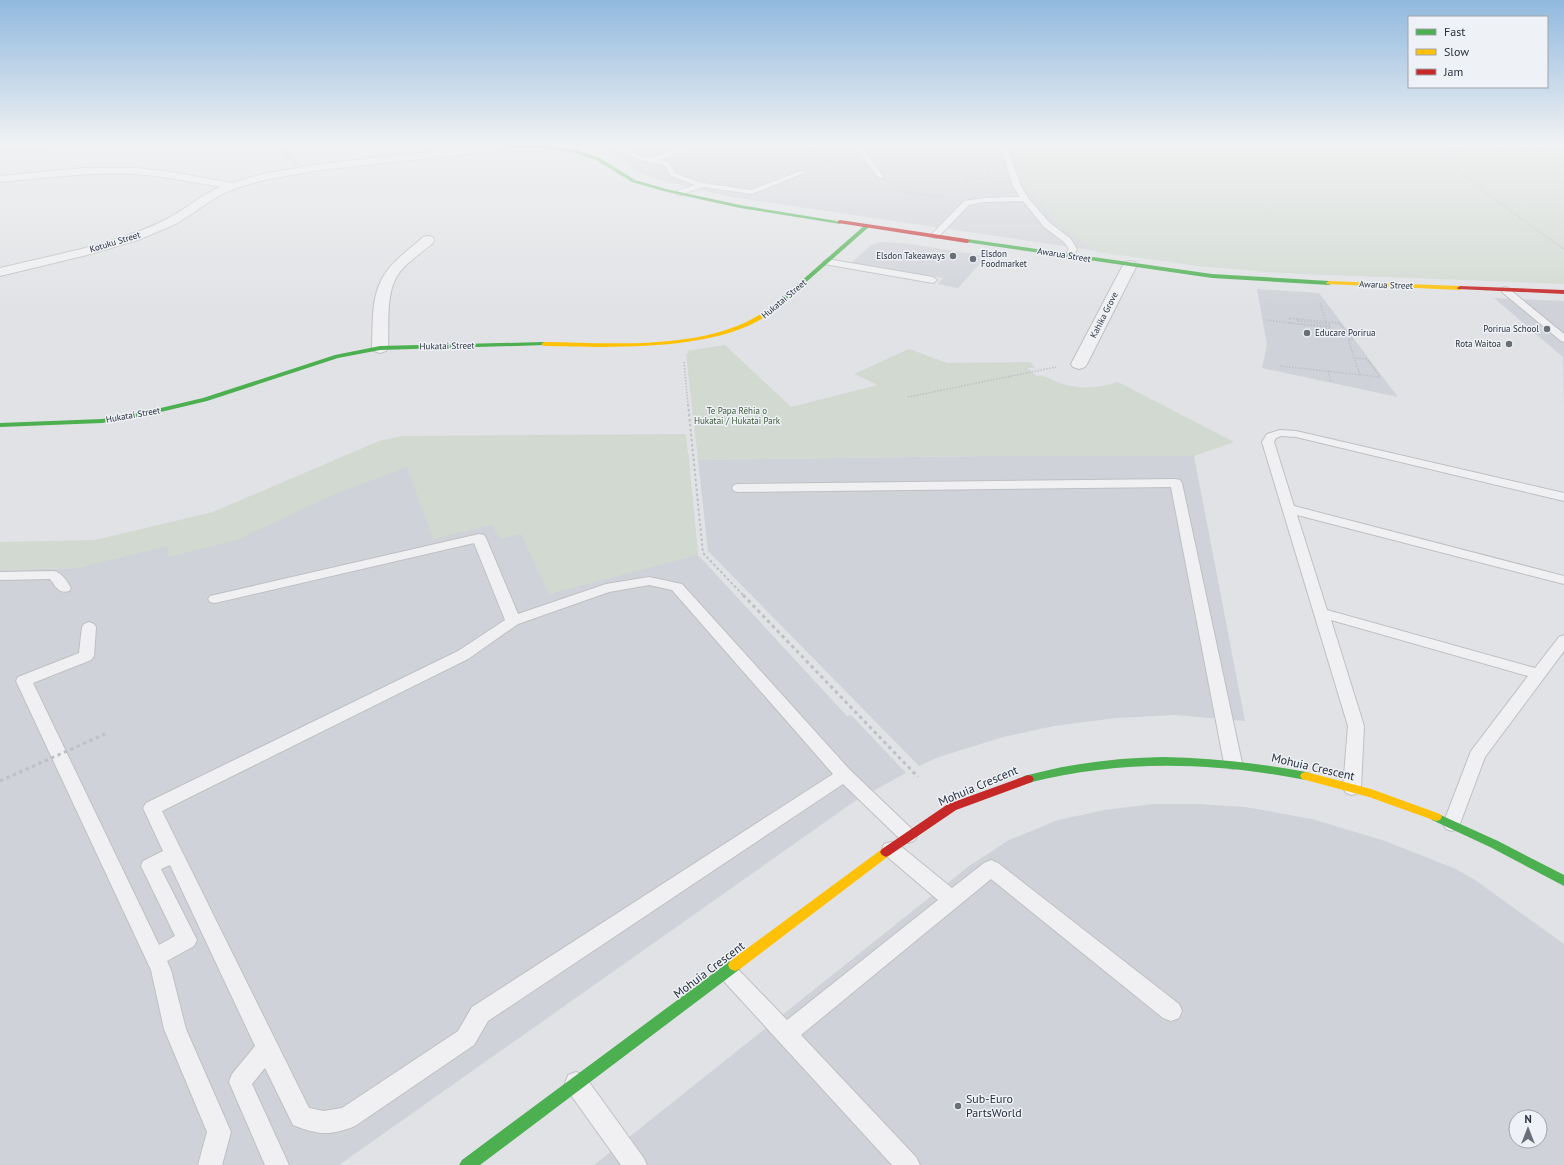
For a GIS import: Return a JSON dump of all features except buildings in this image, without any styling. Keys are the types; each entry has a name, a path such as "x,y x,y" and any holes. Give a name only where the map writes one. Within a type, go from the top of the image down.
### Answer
{"street":[{"name":"Kotuku Street","path":"0,272 82,252 134,237 172,221 207,198"},
{"name":"Awarua Street","path":"703,198 732,205 866,226 1212,276 1279,281 1564,292"},
{"name":"Hukatai Street","path":"0,425 102,421 148,413 204,400 337,356 380,348 650,343 696,339 722,334 756,321 769,313 866,226"},
{"path":"380,348 383,308 388,281 394,272 428,240"},
{"name":"Kahika Grove","path":"1079,364 1130,265"},
{"name":"Mohuia Crescent","path":"474,1163 576,1083 908,836 949,809 1002,787 1062,769 1114,761 1170,759 1233,763 1293,773 1352,788 1390,800 1452,824 1505,848 1564,881"}],"lane":[{"path":"934,236 967,203 984,200 1025,199 1047,225 1067,240 1073,249 1070,256"},
{"path":"826,262 933,280"},
{"path":"1505,290 1564,339"},
{"path":"1352,788 1356,726 1268,442 1271,436 1280,433 1296,434 1564,497"},
{"path":"738,488 1176,483 1233,763"},
{"path":"1290,509 1564,580"},
{"path":"215,599 479,538 513,621"},
{"path":"0,576 54,575 64,588"},
{"path":"844,775 480,1014 466,1038 347,1118 330,1123 314,1121 301,1117 152,808 463,655 513,621 606,588 648,581 677,587 844,775 908,836"},
{"path":"1321,613 1538,674"},
{"path":"89,627 86,656 24,681 161,970 175,1028 219,1132 210,1165"},
{"path":"1452,824 1477,755 1564,640"},
{"path":"891,849 952,900"},
{"path":"155,958 187,940 150,866 174,854"},
{"path":"785,1034 991,868 1171,1011"},
{"path":"727,971 908,1165"},
{"path":"267,1048 240,1082 277,1165"},
{"path":"576,1083 635,1165"}],"path":[{"path":"1493,198 1564,249"},
{"path":"1318,299 1326,322"},
{"path":"1290,323 1289,318 1339,323 1352,339 1348,339 1360,375"},
{"path":"1297,318 1297,321 1329,324 1330,326 1298,324"},
{"path":"1267,320 1330,328"},
{"path":"1280,366 1380,377 1367,359 1354,358"},
{"path":"684,361 703,553 918,777"},
{"path":"908,397 1050,368 1079,364"},
{"path":"1328,371 1331,382"},
{"path":"0,781 105,734"}],"shaded area":[{"path":"740,198 1477,198 1564,283 1304,274 1173,262"},
{"path":"879,242 903,243 987,256 958,288 938,284 943,278 851,263 871,245"},
{"name":"Educare Porirua","path":"1257,289 1319,293 1398,397 1262,368 1267,345"},
{"name":"Porirua School","path":"1494,298 1564,301 1564,406 1563,357"},
{"path":"688,452 698,555 847,716 851,715 906,773 855,801 339,1165 0,1165 0,570 78,568 390,461"},
{"path":"989,456 1194,456 1245,721 1175,715 1116,718 1054,726 1003,737 939,757 919,766 708,551 698,460"},
{"path":"1153,804 1199,804 1245,807 1312,819 1385,841 1456,869 1475,880 1564,944 1564,1165 594,1165 969,866 1009,840 1058,820 1105,810"}],"green space":[{"path":"1037,198 1564,198 1564,284 1266,272 1199,266 1097,252 1063,228"},
{"name":"Te Papa Rēhia o Hukatai / Hukatai Park","path":"725,345 791,407 878,385 854,374 909,349 947,363 1030,362 1035,368 1027,368 1037,376 1047,377 1070,386 1084,388 1098,387 1118,382 1234,442 1194,456 976,456 698,460 686,354 690,352 686,351"},
{"path":"686,434 698,555 549,594 521,534 500,539 492,525 433,539 407,467 333,495 237,540 168,557 168,546 78,568 0,570 0,542 95,540 213,512 379,441 402,436"}],"traffic: fast":[{"path":"702,198 840,222"},
{"path":"777,305 867,226"},
{"path":"967,241 1212,276 1329,283"},
{"path":"0,425 102,421 148,413 205,400 337,356 380,348 544,344"},
{"path":"1028,779 1058,771 1105,764 1163,761 1220,763 1249,766 1306,776"},
{"path":"1436,817 1494,844 1564,881"},
{"path":"467,1165 735,965"}],"traffic: slow":[{"path":"1329,283 1460,288"},
{"path":"544,344 634,344 698,338 728,331 755,320 777,305"},
{"path":"1306,776 1371,793 1436,817"},
{"path":"735,965 886,852"}],"traffic: jam":[{"path":"840,222 967,241"},
{"path":"1460,288 1564,292"},
{"path":"886,852 952,807 1028,779"}],"place":[{"name":"Elsdon Takeaways","path":"953,256"},
{"name":"Elsdon Foodmarket","path":"973,259"},
{"name":"Porirua School","path":"1547,329"},
{"name":"Educare Porirua","path":"1307,333"},
{"name":"Rota Waitoa","path":"1509,344"},
{"name":"Sub-Euro PartsWorld","path":"958,1106"}]}
